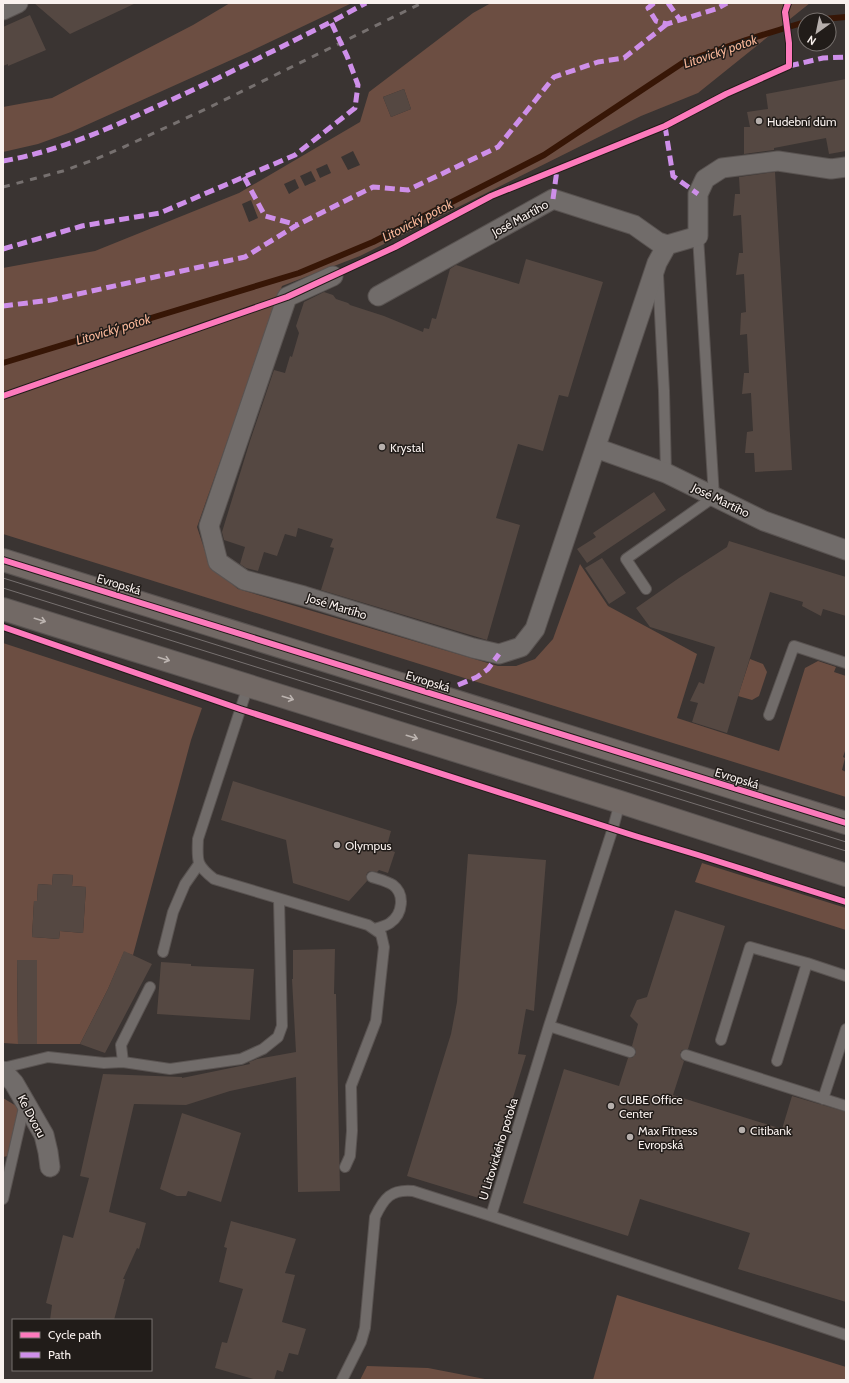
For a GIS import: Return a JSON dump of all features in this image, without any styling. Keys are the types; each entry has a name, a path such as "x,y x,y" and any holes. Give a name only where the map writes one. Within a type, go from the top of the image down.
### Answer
{"main road":[{"name":"Evropská","path":"3,560 846,823"},
{"path":"3,609 846,874"}],"street":[{"path":"3,10 18,3"},
{"path":"667,245 698,236 698,194 705,179 722,168 778,161 831,169 846,167"},
{"name":"José Martího","path":"333,276 287,297 209,526 218,562 244,580 304,596 472,648 499,654 522,647 535,629 657,263 667,245 658,242 634,225 553,199 378,296"},
{"name":"José Martího","path":"596,448 666,473 764,521 846,550"},
{"name":"Ke Dvoru","path":"3,1069 14,1083 44,1135 50,1167"}],"lane":[{"path":"646,589 626,559 714,497 698,236"},
{"path":"657,263 664,391 666,473"},
{"path":"769,715 794,646 846,662"},
{"path":"248,686 198,839 197,856 203,871 214,879 279,900 368,925 381,934 384,946 376,1021 351,1086 352,1131 350,1156 345,1167"},
{"name":"U Litovického potoka","path":"342,1380 361,1342 365,1328 375,1217 382,1204 391,1194 402,1190 413,1191 491,1216 620,802"},
{"path":"163,952 173,912 185,884 199,864"},
{"path":"372,877 392,884 399,892 402,902 398,914 390,923 375,929"},
{"path":"3,1069 48,1057 104,1063 123,1062 170,1069 241,1059 263,1049 278,1037 282,1026 279,900"},
{"path":"721,1040 750,947 846,976"},
{"path":"777,1061 807,963"},
{"path":"123,1062 121,1045 150,987"},
{"path":"549,1026 630,1052"},
{"path":"823,1099 846,1029"},
{"path":"686,1055 846,1106"},
{"path":"3,1198 25,1102"},
{"path":"491,1216 846,1335"}],"shaded area":[{"path":"230,3 352,3 251,51 71,132 38,144 3,152 3,107 52,98 193,25"},
{"path":"491,3 810,3 698,93 641,116 360,256 282,286 197,527 210,566 238,589 498,666 516,666 535,659 553,639 580,564 608,606 697,654 677,718 779,751 805,668 818,661 836,667 834,672 846,676 846,748 843,757 845,758 842,770 846,772 846,797 3,534 3,268 95,251 239,193 360,122 369,92 473,13","holes":["404,89 411,109 391,117 383,97","353,151 360,165 348,170 341,157","327,164 331,173 320,178 316,169","311,171 316,181 305,186 300,176","295,179 299,188 289,194 284,184","251,200 258,218 249,222 242,204"]},
{"path":"3,643 202,708 191,740 133,955 124,952 108,989 80,1044 37,1044 36,960 17,961 18,1044 3,1043","holes":["53,874 73,875 72,886 86,887 83,933 60,931 59,939 32,937 34,901 37,901 38,884 52,885"]},
{"path":"750,659 763,664 767,672 759,696 752,700 738,696"},
{"path":"702,863 846,908 846,930 695,882"},
{"path":"3,1098 18,1107 18,1120 8,1156 3,1157 4,1141"},
{"path":"617,1295 846,1367 846,1380 593,1380"},
{"path":"367,1366 428,1368 490,1380 360,1380"}],"building":[{"path":"34,3 136,3 70,34"},
{"path":"30,15 46,50 8,66 8,64 3,66 3,27"},
{"path":"846,79 846,151 829,154 826,138 774,148 774,150 744,154 744,127 750,127 747,112 768,109 766,94"},
{"path":"404,89 411,109 391,117 383,97"},
{"path":"775,172 792,470 755,472 754,453 745,453 747,432 753,431 751,393 742,394 744,373 749,373 747,334 740,335 741,313 746,312 744,274 736,275 739,253 743,253 741,215 733,216 735,194 740,194 739,177"},
{"name":"Krystal","path":"526,259 603,282 568,397 559,395 543,451 518,444 496,518 520,525 487,640 321,590 334,548 330,547 333,539 298,528 296,537 285,534 277,556 264,552 258,571 246,568 240,564 245,547 224,540 222,532 274,370 285,373 290,356 292,357 299,333 296,326 304,302 324,292 333,295 336,299 350,305 384,316 423,332 424,328 429,329 432,318 436,319 450,269 456,265 519,284"},
{"path":"654,492 666,510 587,563 577,549 596,537 593,533"},
{"path":"729,541 846,577 846,616 823,609 821,616 802,606 803,602 770,592 727,733 692,722 698,703 690,701 699,682 704,684 715,647 650,627 636,608 727,547"},
{"path":"602,558 626,593 609,604 585,568"},
{"name":"Olympus","path":"233,781 391,831 386,849 395,852 388,873 379,870 377,872 368,872 366,875 367,881 349,901 293,883 286,840 221,820"},
{"path":"468,854 546,860 534,1011 526,1009 518,1054 526,1055 482,1199 407,1176 451,1034 457,1002"},
{"path":"53,874 73,875 72,886 86,887 83,933 60,931 59,939 32,937 34,901 37,901 38,884 52,885"},
{"name":"CUBE Office Center","path":"675,910 725,926 688,1049 682,1050 680,1053 681,1059 684,1061 673,1095 782,1129 792,1096 846,1112 846,1302 738,1269 750,1233 640,1199 628,1236 523,1203 564,1069 619,1086 628,1058 632,1058 636,1054 636,1050 632,1046 638,1024 630,1016 637,1000 647,997"},
{"path":"335,949 334,994 336,994 340,1191 298,1192 296,1077 230,1091 186,1105 134,1104 109,1212 146,1223 139,1249 137,1248 123,1279 125,1279 114,1319 50,1319 52,1305 46,1303 63,1235 73,1238 89,1178 80,1176 103,1074 182,1078 250,1064 249,1062 257,1059 296,1052 292,979 293,950"},
{"path":"124,951 152,964 105,1053 80,1044 108,989"},
{"path":"17,960 37,960 37,1044 18,1044"},
{"path":"161,962 191,964 191,966 254,969 250,1020 157,1014"},
{"path":"182,1113 241,1133 221,1202 188,1191 186,1196 177,1196 160,1189"},
{"path":"231,1221 296,1239 285,1273 295,1275 282,1322 306,1329 298,1355 289,1353 283,1372 277,1370 274,1380 257,1380 215,1368 222,1342 227,1343 243,1289 219,1282 227,1248 224,1247"}],"waterway":[{"name":"Litovický potok","path":"837,18 846,17"},
{"name":"Litovický potok","path":"3,363 299,273 373,242 544,155 684,62 746,40 797,24"}],"tram line":[{"path":"3,578 846,842"},
{"path":"3,588 846,851"}],"railway":[{"path":"3,187 63,171 126,146 210,107 422,3"}],"marked path":[{"path":"3,249 82,226 160,213 295,155 355,108 358,85 347,56 331,22 366,3"},
{"path":"654,3 648,8 656,21 667,24 716,9 727,3"},
{"path":"668,3 680,20"},
{"path":"3,161 41,152 79,140 115,125 219,78 331,22"},
{"path":"3,306 51,300 245,257 297,225 373,187 408,190 498,147 554,77 598,62 624,58 667,24"},
{"path":"789,66 823,58 846,57"},
{"path":"665,126 673,176 698,194"},
{"path":"553,199 557,170"},
{"path":"244,177 265,216 297,225"},
{"path":"458,685 477,677 488,669 499,654"}],"cycle path":[{"path":"3,396 287,297 395,247 491,196 665,126 726,94 789,66 789,43 785,12 788,3"},
{"path":"3,560 846,823"},
{"path":"3,627 240,709 846,902"}],"place":[{"name":"Hudební dům","path":"759,121"},
{"name":"Krystal","path":"382,447"},
{"name":"Olympus","path":"337,845"},
{"name":"CUBE Office Center","path":"611,1106"},
{"name":"Citibank","path":"742,1130"},
{"name":"Max Fitness Evropská","path":"630,1137"}]}
